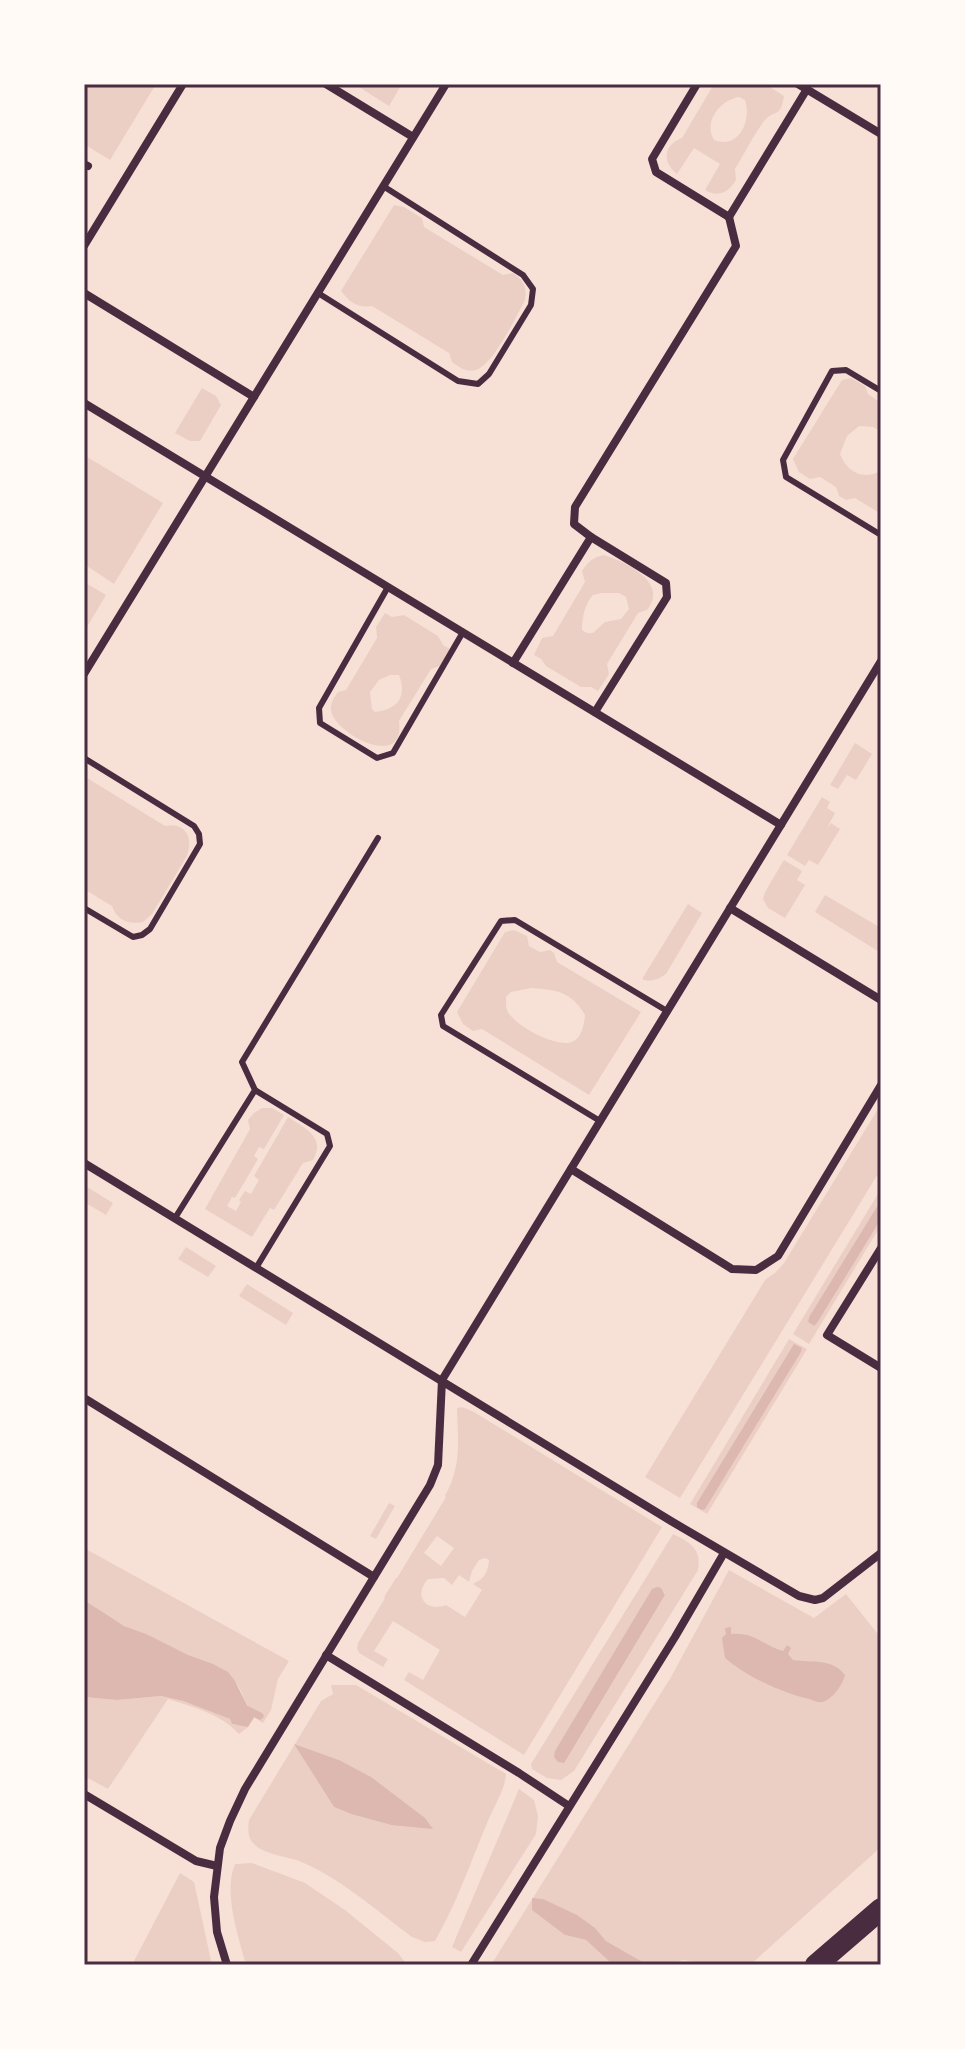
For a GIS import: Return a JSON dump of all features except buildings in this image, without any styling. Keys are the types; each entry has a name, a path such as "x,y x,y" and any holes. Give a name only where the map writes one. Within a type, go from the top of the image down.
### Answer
{"highway":[{"path":"816,1965 881,1909"}],"street":[{"path":"84,246 183,84"},
{"path":"326,84 413,137"},
{"path":"84,674 446,84"},
{"path":"697,84 652,159 656,172 729,217"},
{"path":"595,712 667,597 666,583 574,524 575,507 736,246 729,217 802,87 881,134"},
{"path":"84,293 254,397"},
{"path":"84,403 781,825"},
{"path":"513,663 591,537"},
{"path":"227,1965 217,1932 214,1897 220,1848 245,1789 430,1485 438,1465 442,1380 881,661"},
{"path":"730,908 881,1000"},
{"path":"571,1169 732,1269 756,1270 778,1256 881,1085"},
{"path":"84,1163 799,1596 815,1600 829,1595 881,1553"},
{"path":"881,1248 827,1335 881,1368"},
{"path":"84,1398 374,1577"},
{"path":"471,1965 724,1553"},
{"path":"326,1655 569,1806"},
{"path":"84,1794 196,1861 217,1866"}],"lane":[{"path":"318,293 458,381 478,384 489,374 531,305 533,289 523,275 383,186"},
{"path":"881,391 846,370 832,371 783,460 786,477 881,535"},
{"path":"388,587 319,708 320,723 377,758 393,753 463,632"},
{"path":"84,758 194,826 200,844 150,929 142,935 133,937 84,908"},
{"path":"256,1268 330,1146 327,1134 255,1090 242,1062 378,838"},
{"path":"600,1121 443,1026 441,1015 501,921 515,920 667,1011"},
{"path":"175,1218 255,1090"}],"shaded area":[{"path":"84,84 156,84 110,160 84,144"},
{"path":"354,84 402,84 389,106"},
{"path":"714,84 765,84 784,96 779,110 763,123 735,169 736,180 723,192 714,194 705,190 720,164 694,148 677,174 672,169 667,159 668,149 682,138","holes":["739,97 745,100 747,116 742,131 730,141 714,140 711,126 715,113 732,99"]},
{"path":"394,205 422,218 424,227 503,275 513,273 524,285 525,300 510,328 490,359 476,370 460,368 452,362 449,353 372,306 355,304 341,291"},
{"path":"851,378 865,386 868,394 881,403 881,432 873,427 859,426 847,436 840,454 856,473 868,475 881,471 881,514 855,498 846,500 839,496 836,487 820,477 810,479 799,472 793,459 842,380"},
{"path":"202,388 216,396 221,405 200,441 190,441 175,433"},
{"path":"84,455 163,503 114,584 84,564"},
{"path":"603,555 642,575 653,591 653,600 647,610 638,613 607,664 609,674 598,691 581,687 534,655 542,638 553,636 585,582 582,571 591,561","holes":["619,593 626,597 629,609 621,619 605,622 593,633 582,630 584,611 593,595"]},
{"path":"84,582 106,595 84,632"},
{"path":"385,613 392,617 404,615 438,636 443,645 450,649 440,666 431,669 399,721 398,736 392,744 381,746 368,743 343,729 331,710 338,692 346,690 377,638 376,627","holes":["399,675 402,689 399,701 390,708 375,712 370,692 379,680"]},
{"path":"855,743 872,754 856,780 847,775 838,789 830,785"},
{"path":"84,776 165,826 178,826 186,832 189,843 187,856 152,914 143,922 124,920 112,906 84,889"},
{"path":"822,797 830,802 827,808 835,813 827,828 831,823 840,829 818,865 809,860 805,866 787,855"},
{"path":"784,860 802,871 797,880 805,885 785,918 768,908 763,899"},
{"path":"825,895 881,928 881,953 815,912"},
{"path":"688,904 702,913 666,974 654,980 642,979"},
{"path":"514,930 527,936 529,946 540,952 550,950 557,962 641,1012 589,1095 482,1029 473,1031 463,1024 457,1012 505,932","holes":["531,988 562,993 580,1007 585,1019 575,1040 556,1042 526,1028 511,1016 506,997 511,992"]},
{"path":"881,1104 881,1169 680,1498 645,1477 765,1280 784,1263"},
{"path":"262,1108 272,1108 284,1115 264,1149 259,1147 254,1156 258,1159 227,1206 236,1211 245,1191 251,1194 259,1180 254,1176 288,1117 312,1134 317,1145 313,1160 303,1163 274,1210 270,1208 252,1237 205,1209 250,1129 248,1120"},
{"path":"84,1185 113,1203 106,1215 84,1202"},
{"path":"881,1189 881,1200 808,1322 814,1326 881,1219 881,1225 809,1344 793,1334"},
{"path":"881,1200 881,1219 814,1326 808,1322 809,1317"},
{"path":"186,1247 216,1266 208,1277 178,1259"},
{"path":"247,1284 293,1313 286,1325 239,1296"},
{"path":"789,1339 807,1349 707,1514 690,1504"},
{"path":"794,1344 802,1348 801,1352 702,1510 697,1503"},
{"path":"457,1408 474,1412 662,1527 524,1755 404,1680 409,1672 423,1680 440,1650 393,1621 374,1651 388,1659 383,1667 359,1653 357,1648 384,1597 446,1497 457,1463","holes":["437,1536 454,1548 441,1566 424,1553","479,1560 489,1560 486,1572 473,1584 482,1590 465,1617 446,1605 427,1605 422,1591 428,1579 444,1578 452,1585 459,1575 469,1582"]},
{"path":"389,1503 395,1506 376,1539 370,1536"},
{"path":"673,1534 689,1543 698,1557 698,1570 574,1771 561,1780 547,1778 532,1769 531,1764","holes":["664,1591 665,1595 566,1760"]},
{"path":"84,1548 289,1661 278,1679 271,1710 263,1723 255,1718 256,1714 237,1683 228,1675 120,1624 84,1600"},
{"path":"729,1570 814,1618 846,1594 881,1638 881,1847 750,1965 716,1965 683,1960 669,1965 648,1965 606,1941 595,1928 565,1935 586,1940 613,1965 491,1965 671,1677"},
{"path":"657,1587 665,1595 566,1760 564,1763 558,1762 554,1757 555,1751 652,1589"},
{"path":"84,1600 124,1626 228,1672 255,1716 248,1727 232,1724 230,1719 183,1701 161,1696 117,1700 84,1697"},
{"path":"731,1627 731,1634 752,1637 783,1651 787,1645 791,1648 788,1654 793,1660 834,1666 845,1675 842,1683 833,1695 820,1702 765,1683 725,1658 722,1638 726,1634 725,1628"},
{"path":"331,1685 356,1685 506,1774 457,1897 435,1941 425,1942 412,1937 329,1876 299,1861 262,1850 250,1838 249,1820 321,1701 333,1694","holes":["295,1745 339,1760 391,1825 334,1807"]},
{"path":"161,1696 230,1719 233,1725 248,1727 239,1734 215,1716 168,1699 108,1789 84,1776 84,1697 117,1700"},
{"path":"294,1744 339,1760 371,1777 425,1818 433,1829 391,1825 334,1807"},
{"path":"519,1789 534,1800 538,1816 536,1834 461,1952 452,1947"},
{"path":"252,1863 305,1883 345,1910 398,1953 407,1965 246,1965 233,1914 231,1888 235,1864"},
{"path":"180,1873 194,1882 212,1965 132,1965"},
{"path":"532,1898 543,1899 577,1915 606,1941 648,1965 613,1965 586,1940 565,1935 532,1910"}],"waterway":[{"path":"244,1708 260,1716"}]}
